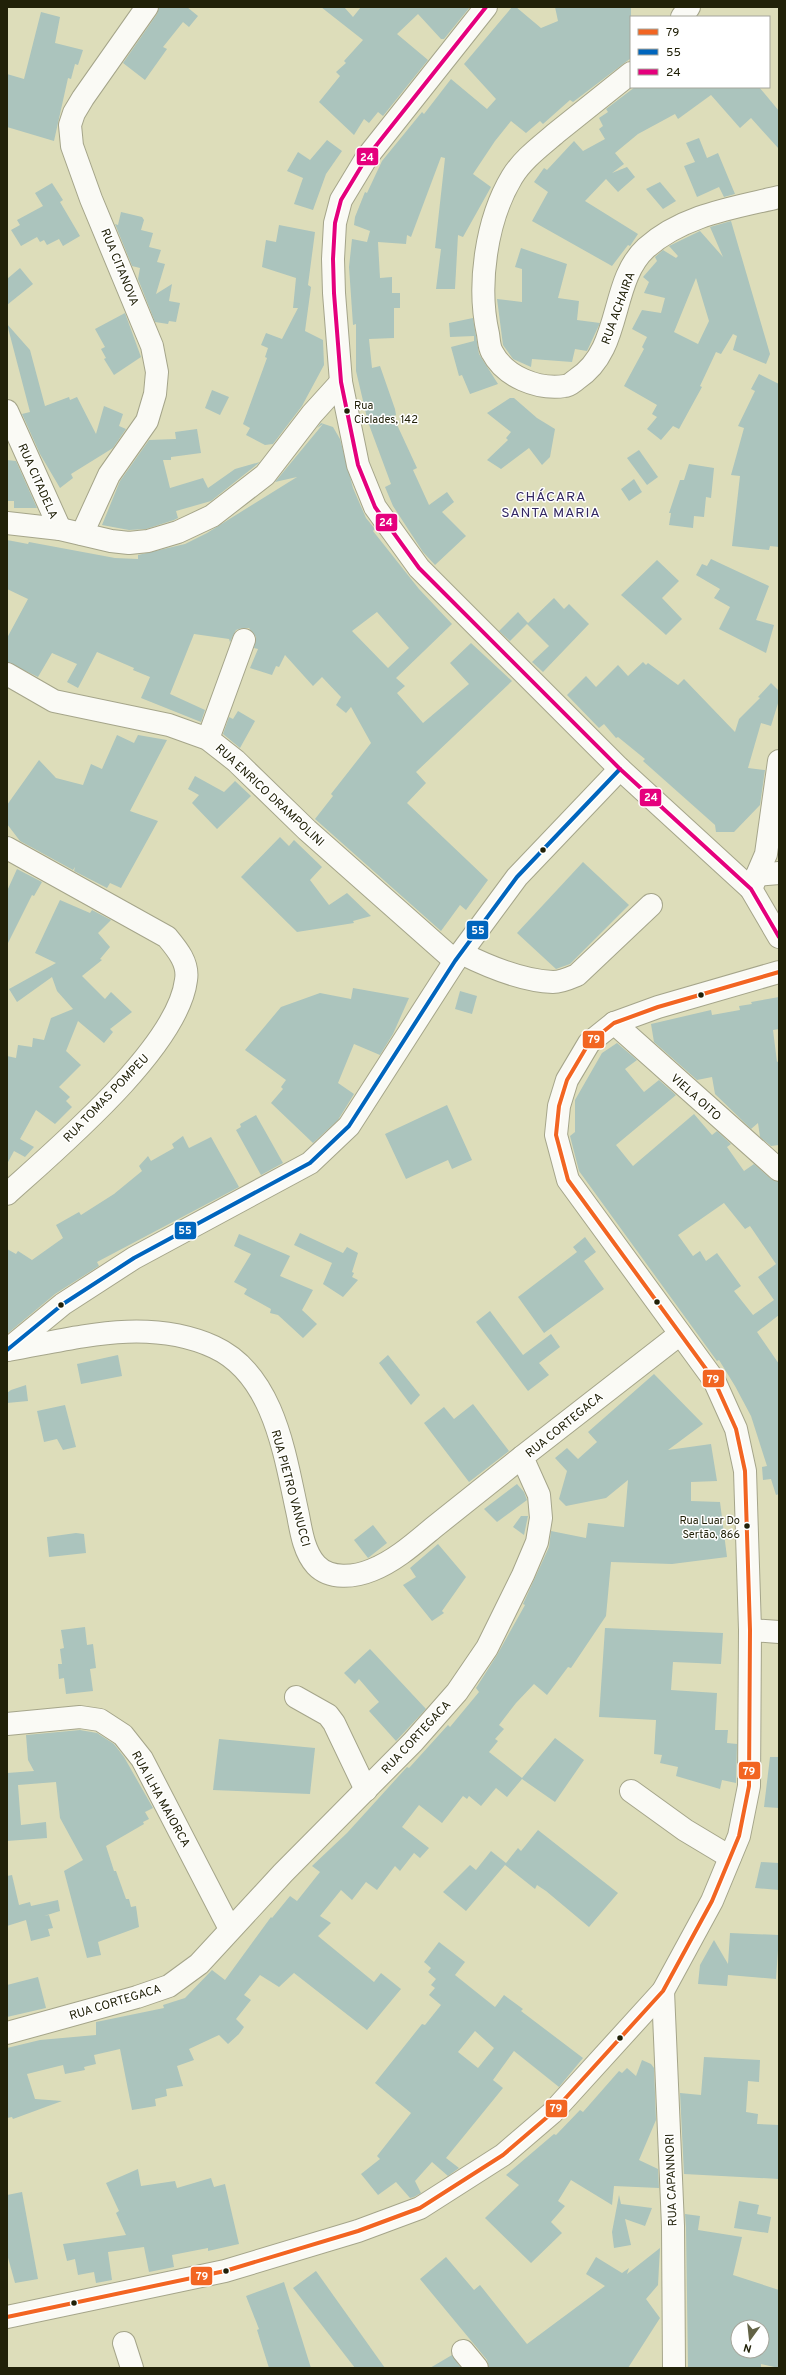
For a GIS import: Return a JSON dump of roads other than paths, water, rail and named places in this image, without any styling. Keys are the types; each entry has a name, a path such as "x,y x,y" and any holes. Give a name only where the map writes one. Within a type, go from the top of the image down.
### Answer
{"street":[{"name":"RUA CITANOVA","path":"82,534 109,475 147,421 155,394 157,372 152,346 91,199 72,146 70,126 74,113 83,98 147,7"},
{"path":"486,7 367,157 341,200 335,223 333,259 342,382 358,465 375,507 419,568 620,769 754,882 779,937"},
{"path":"683,16 689,7"},
{"name":"RUA ACHAIRA","path":"630,74 528,157 512,177 500,203 486,247 484,319 492,352 508,371 536,386 566,386 586,373 604,348 632,269 645,249 667,231 695,218 779,197"},
{"path":"7,523 60,529 112,541 148,541 178,532 212,516 265,475 312,414 342,382"},
{"name":"RUA CITADELA","path":"7,411 60,529"},
{"path":"208,739 244,640"},
{"name":"RUA ENRICO DRAMPOLINI","path":"7,674 54,701 169,725 208,739 236,761 307,830 458,957 489,967 554,982 565,980 577,975 651,905"},
{"path":"766,854 779,761"},
{"path":"7,1350 63,1304 134,1258 240,1202 315,1158 349,1126 458,957 517,877 620,769"},
{"path":"754,882 766,854 779,831"},
{"name":"RUA TOMAS POMPEU","path":"7,848 167,936 184,961 187,979 177,1009 166,1031 142,1063 53,1152 7,1194"},
{"path":"754,882 779,873"},
{"path":"7,2317 225,2271 358,2231 420,2208 503,2155 552,2113 663,1992 712,1902 739,1836 749,1786 750,1630 745,1471 736,1429 714,1380 568,1180 556,1135 559,1106 567,1080 589,1043 614,1023 658,1007 779,972"},
{"name":"VIELA OITO","path":"614,1023 779,1170"},
{"name":"RUA PIETRO VANUCCI","path":"7,1350 99,1334 141,1330 181,1336 215,1348 244,1368 266,1399 284,1456 305,1546 316,1565 330,1574 348,1576 373,1570 402,1553 522,1457"},
{"name":"RUA CORTEGACA","path":"7,2033 137,1997 168,1986 200,1964 230,1929 413,1742 457,1692 487,1648 523,1575 537,1542 541,1518 539,1495 522,1457 680,1334"},
{"path":"750,1630 779,1632"},
{"path":"296,1697 328,1715 334,1723 337,1734 366,1790"},
{"name":"RUA ILHA MAIORCA","path":"7,1724 80,1717 100,1720 123,1736 142,1759 230,1929"},
{"path":"631,1791 685,1830 730,1857"},
{"name":"RUA CAPANNORI","path":"663,1992 672,2219 668,2364"},
{"path":"124,2343 132,2368"},
{"path":"463,2351 477,2368"}],"place":[{"name":"Rua Ciclades, 142","path":"347,411"},
{"name":"Rua Luar Do Sertão, 866","path":"747,1526"}],"district":[{"name":"CHÁCARA SANTA MARIA","path":"551,504"}]}
